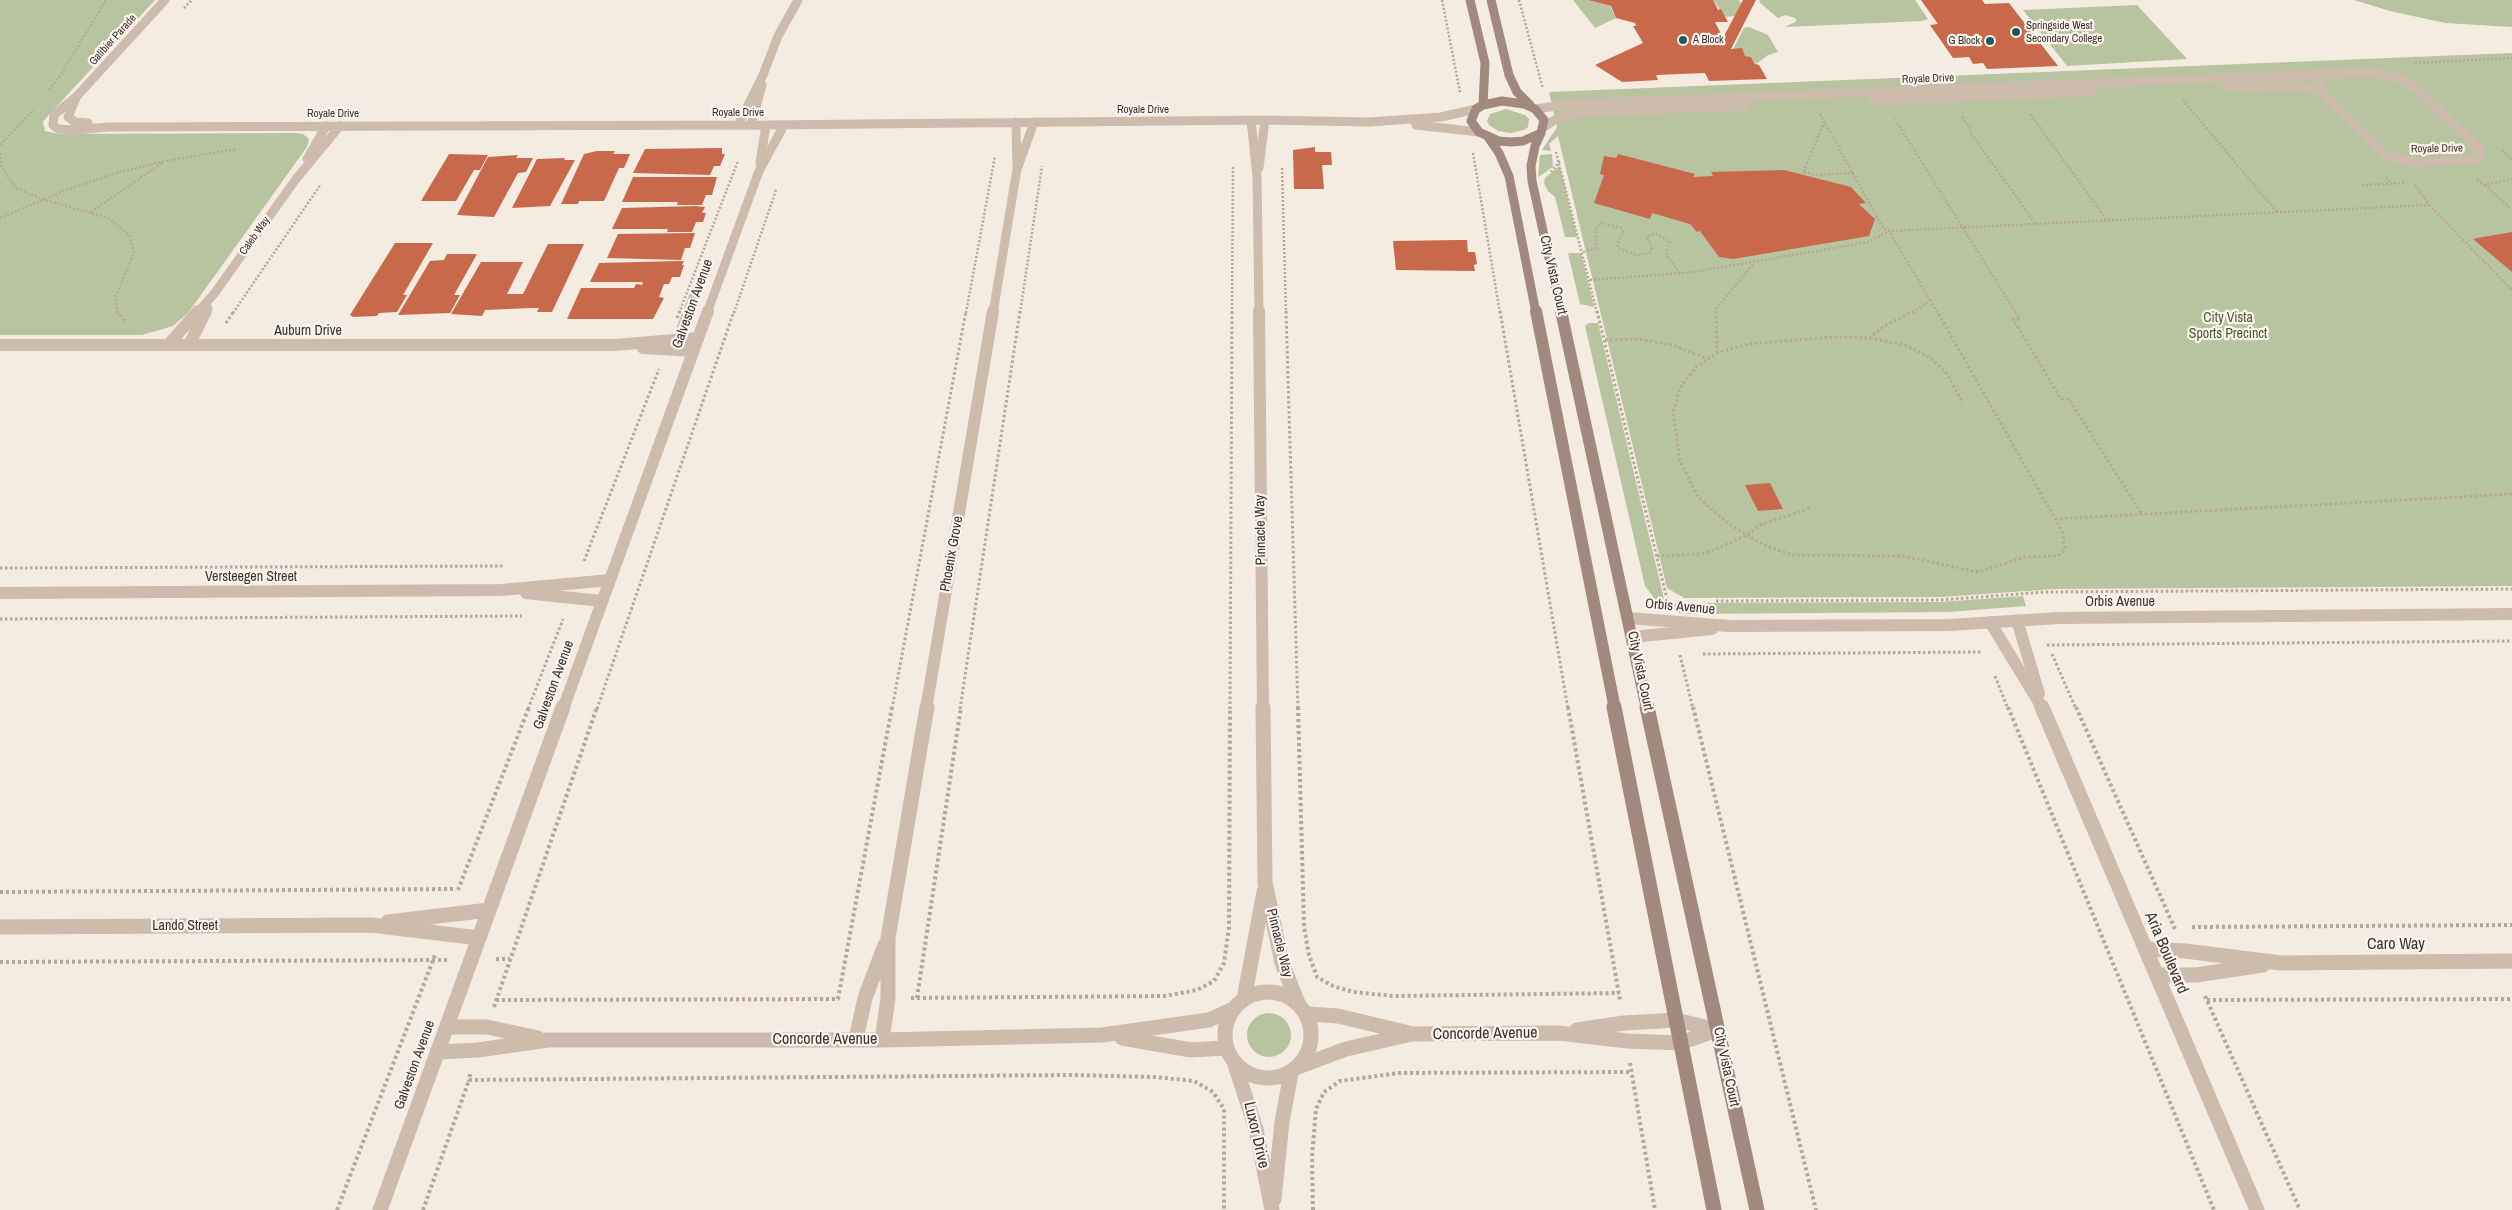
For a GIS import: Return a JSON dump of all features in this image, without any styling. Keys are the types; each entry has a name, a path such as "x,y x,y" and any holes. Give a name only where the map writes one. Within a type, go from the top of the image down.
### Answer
{"street":[{"name":"Galibier Parade","path":"53,125 54,115 78,96 165,0"},
{"path":"778,36 786,0"},
{"path":"738,125 763,75 778,36 798,0"},
{"path":"1470,0 1485,64 1479,107 1472,121 1479,132 1488,138 1505,142 1523,141 1543,130 1544,120 1517,92 1509,76 1502,40 1490,0"},
{"name":"Royale Drive","path":"1534,109 1572,104 2376,73 2401,79 2430,100 2479,148 2482,156 2475,160 2412,162 2386,156 2318,89 2269,86 1576,114 1556,119 1543,130"},
{"path":"2318,89 2322,74"},
{"path":"751,125 763,75"},
{"name":"Galibier Parade","path":"70,120 68,114 78,96"},
{"path":"1369,122 1441,117 1502,101 1524,104 1534,109"},
{"name":"Royale Drive","path":"70,120 108,127"},
{"name":"Royale Drive","path":"53,125 58,129 67,130 108,127 784,125 1251,120 1369,122"},
{"name":"Pinnacle Way","path":"1251,120 1257,177 1265,882 1282,963 1302,1008"},
{"name":"Pinnacle Way","path":"1257,177 1265,120"},
{"name":"Phoenix Grove","path":"882,1040 888,998 888,938 1017,169 1016,122"},
{"name":"Phoenix Grove","path":"1017,169 1029,141 1034,122"},
{"path":"1369,122 1479,132"},
{"name":"Galveston Avenue","path":"759,171 766,125"},
{"name":"Galveston Avenue","path":"380,1210 759,171 784,125"},
{"name":"Caleb Way","path":"296,179 326,126"},
{"name":"Caleb Way","path":"169,344 214,294 296,179 340,126"},
{"name":"City Vista Court","path":"1543,130 1534,146 1531,166 1532,181 1757,1210"},
{"name":"City Vista Court","path":"1488,138 1499,153 1509,176 1714,1210"},
{"name":"Caleb Way","path":"189,345 214,294"},
{"name":"Auburn Drive","path":"667,345 697,338"},
{"name":"Auburn Drive","path":"0,345 667,345 693,351"},
{"name":"Versteegen Street","path":"0,593 502,590 610,580"},
{"name":"Versteegen Street","path":"502,590 602,601"},
{"name":"Orbis Avenue","path":"1628,618 1729,626 1950,625 2094,617 2512,614"},
{"name":"Aria Boulevard","path":"2017,620 2028,652 2043,709"},
{"name":"Aria Boulevard","path":"1990,622 2043,709 2258,1210"},
{"name":"Orbis Avenue","path":"1632,637 1675,634 1729,626"},
{"name":"Pinnacle Way","path":"1239,1004 1265,882"},
{"name":"Lando Street","path":"371,925 490,910"},
{"name":"Lando Street","path":"0,927 371,925 479,938"},
{"name":"Phoenix Grove","path":"856,1040 865,998 888,938"},
{"name":"Caro Way","path":"2146,949 2185,951 2281,963"},
{"name":"Caro Way","path":"2157,975 2196,975 2281,963 2512,961"},
{"path":"1271,992 1285,995 1302,1008 1312,1028 1312,1042 1308,1056 1294,1070 1266,1078 1253,1076 1230,1055 1224,1034 1227,1021 1239,1004 1257,994 1271,992"},
{"name":"Concorde Avenue","path":"438,1052 478,1050 548,1040 882,1040 1102,1036 1209,1020 1239,1004"},
{"name":"Concorde Avenue","path":"1302,1008 1412,1034"},
{"name":"Concorde Avenue","path":"1558,1033 1624,1023 1676,1020 1717,1030"},
{"name":"Concorde Avenue","path":"447,1027 487,1027 548,1040"},
{"name":"Concorde Avenue","path":"1294,1070 1346,1049 1412,1034 1558,1033 1628,1041 1680,1043 1717,1030"},
{"name":"Concorde Avenue","path":"1102,1036 1230,1055"},
{"name":"Luxor Drive","path":"1230,1055 1243,1084 1256,1129 1272,1210"},
{"name":"Luxor Drive","path":"1272,1210 1279,1145 1294,1070"}],"path":[{"path":"47,92 60,76 106,0"},
{"path":"1442,0 1461,93"},
{"path":"1519,0 1544,90 1534,91"},
{"path":"2409,63 2512,58"},
{"path":"2174,89 2277,212"},
{"path":"1814,103 1884,228 1889,231 1930,300 2055,519 2066,544 2065,549 2058,556 2043,558 2025,557 1978,572 1903,556 1792,555 1778,551 1725,521 1698,497 1684,474 1676,446 1673,413 1675,400 1687,376 1706,359 1733,347 1764,342 1834,337 1870,338 1899,343 1930,358 1947,374 1963,403"},
{"path":"0,145 38,104"},
{"path":"2029,113 2108,220"},
{"path":"1961,114 1975,140 2035,223"},
{"path":"1893,117 2020,319 2013,319 2062,399 2070,398 2142,514"},
{"path":"1825,121 1803,174 1854,174"},
{"path":"0,218 42,199 113,174 165,161 224,151"},
{"path":"838,999 996,151"},
{"path":"0,153 2,168 16,188 42,199 108,218 129,235 134,254 130,267 118,290 116,305 117,314 123,321 133,325"},
{"path":"1479,153 1471,153 1624,1023"},
{"path":"1556,153 1560,161 1583,252 1668,601"},
{"path":"888,998 1165,996 1197,990 1214,981 1224,963 1230,927 1234,159"},
{"path":"917,998 1043,160"},
{"path":"1281,160 1304,927 1309,955 1317,977 1333,986 1353,992 1393,996 1619,993"},
{"path":"91,212 165,161"},
{"path":"576,583 738,161"},
{"path":"2476,179 2512,210"},
{"path":"2485,185 2512,179"},
{"path":"2362,185 2423,182"},
{"path":"2414,183 2429,205 2512,290"},
{"path":"199,326 222,328 321,184"},
{"path":"487,1027 777,188"},
{"path":"1590,280 1680,273 1755,262 1868,242 1889,231 2429,205"},
{"path":"1583,252 1596,248 1596,228 1601,223 1621,228 1623,232 1617,245 1618,248 1624,252 1637,255 1650,253 1652,248 1647,238 1654,233 1670,242 1666,255 1680,273"},
{"path":"1717,353 1716,310 1755,262"},
{"path":"1870,338 1884,326 1910,314 1930,300"},
{"path":"1604,340 1639,340 1673,345 1706,359"},
{"path":"2055,519 2512,494"},
{"path":"1657,556 1699,554 1712,551 1747,535 1762,524 1811,508"},
{"path":"0,568 514,566"},
{"path":"1706,601 1940,600 2045,592 2512,589"},
{"path":"0,619 524,616"},
{"path":"450,914 564,616 554,616"},
{"path":"1675,634 1816,1210"},
{"path":"2028,652 2051,652 2047,644 2512,641"},
{"path":"1699,654 2008,652"},
{"path":"1680,655 1690,654"},
{"path":"1993,670 2214,1210"},
{"path":"0,892 458,889"},
{"path":"2174,927 2512,925"},
{"path":"337,1210 443,933"},
{"path":"0,962 510,959"},
{"path":"496,1000 865,998"},
{"path":"2207,1000 2512,999"},
{"path":"1628,1041 1631,1072 1655,1210"},
{"path":"424,1210 478,1050"},
{"path":"1314,1210 1312,1157 1316,1109 1324,1092 1340,1081 1399,1073 1631,1072"},
{"path":"469,1080 1070,1075 1155,1077 1194,1081 1213,1092 1224,1109 1224,1210"}],"green space":[{"path":"0,0 155,0 47,117 43,122 45,131 58,134 295,133 303,134 309,139 307,147 188,313 173,326 142,335 0,335"},
{"path":"1573,0 1588,0 1610,6 1616,18 1595,28"},
{"path":"1713,0 1739,0 1741,4 1735,16 1725,17"},
{"path":"1760,0 1915,0 1928,19 1922,21 1785,27 1797,21 1795,18 1785,15 1778,18 1759,2"},
{"path":"2354,0 2512,0 2512,27 2445,23 2390,11"},
{"path":"2137,5 2187,59 2067,66 2023,10"},
{"path":"1749,27 1768,35 1778,52 1768,55 1756,64 1751,57 1745,56 1742,49 1733,49 1744,28"},
{"name":"City Vista Sports Precinct","path":"2512,53 2512,586 2054,589 1941,597 1684,598 1667,588 1558,136 1549,144 1551,151 1542,150 1557,127 1549,92"},
{"path":"1506,109 1525,115 1529,119 1528,127 1511,133 1498,131 1489,125 1487,121 1490,114"},
{"path":"1552,154 1553,167 1538,177 1540,155"},
{"path":"1560,167 1577,237 1565,237 1555,197 1548,191 1544,183 1545,178"},
{"path":"1568,253 1581,253 1594,307 1580,304"},
{"path":"690,293 699,295 692,315 676,329"},
{"path":"1589,323 1598,323 1665,603 1660,606 1645,586 1585,326"},
{"path":"2023,596 2026,606 1949,612 1689,614 1678,613 1671,603 1939,602"},
{"path":"1273,1013 1285,1019 1290,1026 1290,1044 1285,1051 1278,1056 1265,1057 1253,1051 1248,1044 1247,1031 1253,1019 1260,1014"}],"building":[{"name":"A Block","path":"1588,0 1713,0 1718,10 1721,9 1728,22 1715,22 1723,38 1743,0 1756,0 1731,49 1742,48 1745,56 1751,57 1755,64 1759,65 1767,79 1709,81 1705,73 1656,75 1658,80 1622,82 1595,65 1643,43 1633,26 1636,26 1635,23 1616,18 1611,6"},
{"name":"G Block","path":"1921,0 1982,0 1985,4 2009,3 2058,66 1987,69 1983,63 1973,64 1969,57 1953,58 1930,25 1938,24"},
{"path":"1315,147 1315,152 1331,152 1332,165 1322,165 1324,189 1294,189 1293,150"},
{"path":"722,148 722,154 725,154 720,166 714,166 710,175 633,173 645,149"},
{"path":"597,151 615,151 613,154 630,154 624,168 619,168 604,201 579,201 578,204 561,204 584,154"},
{"path":"449,154 488,155 480,170 474,170 456,201 421,201"},
{"path":"1618,154 1695,174 1693,177 1713,176 1711,172 1784,170 1851,187 1866,203 1859,204 1875,219 1869,236 1733,259 1719,257 1700,231 1697,232 1690,224 1652,213 1650,219 1594,203 1604,175 1600,174 1604,156 1616,158"},
{"path":"518,155 516,158 533,158 526,172 518,173 494,217 457,215 488,157"},
{"path":"565,158 564,160 575,160 550,206 512,208 537,159"},
{"path":"633,177 717,177 712,195 706,195 702,205 677,205 678,202 622,202"},
{"path":"705,207 702,213 706,213 703,222 696,222 692,232 667,232 668,229 612,229 622,208"},
{"path":"2512,232 2512,272 2473,239"},
{"path":"695,233 690,248 685,248 681,260 607,258 618,234"},
{"path":"1467,240 1468,252 1475,252 1477,264 1474,265 1475,271 1396,270 1393,241"},
{"path":"395,243 433,243 403,295 407,295 397,312 379,313 377,316 353,317 350,315"},
{"path":"548,244 584,244 552,312 537,312 539,308 531,308 485,310 482,316 451,314 481,262 523,262 507,294 523,294"},
{"path":"447,254 477,254 454,295 460,295 450,313 398,315 430,261 444,260"},
{"path":"684,261 680,277 672,277 669,284 664,284 659,297 664,298 653,319 567,319 581,288 634,288 636,284 642,285 643,282 590,282 599,263"},
{"path":"1770,483 1783,509 1758,511 1745,485"}],"place":[{"name":"Springside West Secondary College","path":"2016,32"},
{"name":"A Block","path":"1683,40"},
{"name":"G Block","path":"1990,41"}]}
